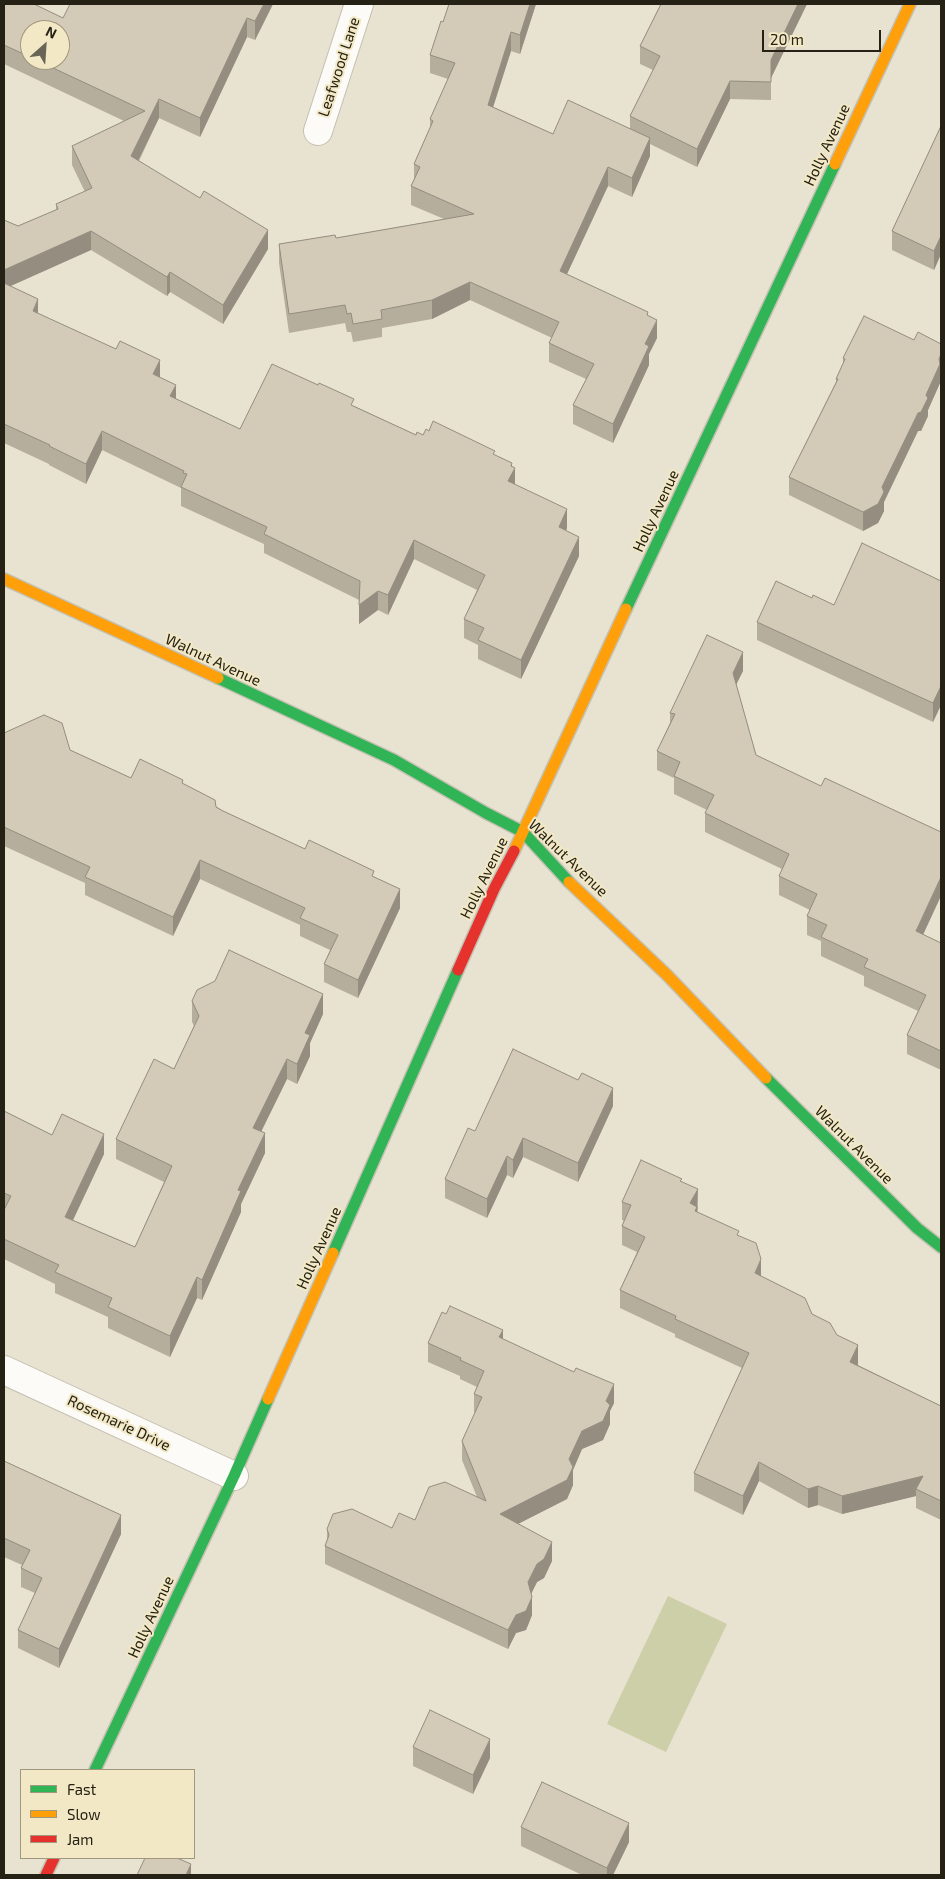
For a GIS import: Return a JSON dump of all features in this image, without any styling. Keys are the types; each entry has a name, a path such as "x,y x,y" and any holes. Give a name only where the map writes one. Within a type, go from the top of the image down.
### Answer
{"street":[{"name":"Leafwood Lane","path":"318,131 359,4"},
{"name":"Holly Avenue","path":"95,1769 234,1476 494,889 524,832 551,770 910,4"},
{"name":"Walnut Avenue","path":"4,579 394,760 486,813 524,832 558,872 667,975 796,1108 917,1228 941,1247"},
{"name":"Rosemarie Drive","path":"4,1370 234,1476"},
{"path":"46,1875 54,1859"}],"green space":[{"path":"668,1596 727,1624 666,1752 607,1724"}],"building":[{"path":"4,4 34,4 63,18 70,4 264,4 255,21 247,18 200,118 159,99 131,156 200,198 204,191 268,230 223,305 170,272 167,277 91,231 4,270 4,220 18,226 58,209 56,204 92,188 72,146 145,111 57,70 70,70 70,20 20,20 20,52 4,45"},
{"path":"449,4 530,4 520,35 511,32 488,105 553,134 568,100 650,138 632,178 608,167 560,271 648,312 647,315 657,320 645,344 649,346 613,424 573,405 594,364 549,343 559,322 470,282 432,300 381,310 382,319 353,324 351,313 347,314 345,305 289,314 279,244 335,235 336,238 474,214 411,186 420,167 414,164 433,121 430,119 455,63 430,55 441,21 443,22"},
{"path":"661,4 798,4 771,60 771,82 730,81 697,149 630,116 660,56 640,46"},
{"path":"941,126 941,236 934,251 892,231"},
{"path":"4,283 38,299 33,311 116,349 120,341 160,360 153,374 176,385 170,396 240,429 272,364 354,399 351,405 416,435 417,432 423,435 426,429 429,431 433,421 495,451 493,454 512,463 511,466 515,468 508,481 567,509 559,527 579,537 521,660 478,640 484,628 464,619 485,575 414,540 388,595 378,591 359,605 360,581 264,534 267,527 181,487 187,474 183,473 184,471 102,431 86,464 4,424"},
{"path":"864,316 914,340 918,332 941,344 941,354 940,364 926,395 928,398 921,412 918,413 882,487 884,492 878,504 863,512 789,477 838,379 836,379 845,359 843,358"},
{"path":"862,543 941,581 941,686 933,703 757,622 776,581 812,598 813,595 834,605"},
{"path":"707,635 743,652 733,673 756,755 821,786 825,778 941,832 941,877 916,931 941,943 941,1051 907,1035 926,995 864,967 868,959 821,937 827,925 807,916 817,894 779,876 789,854 705,813 714,795 674,776 680,762 657,751 675,714 670,713"},
{"path":"44,715 62,723 70,750 131,778 140,759 183,780 182,783 215,800 216,807 223,811 305,849 309,840 374,871 372,876 400,889 358,980 324,964 338,935 300,918 305,908 200,860 173,917 85,877 90,867 4,827 4,733"},
{"path":"229,950 323,994 305,1033 310,1035 297,1064 287,1059 253,1128 265,1133 238,1190 241,1191 202,1280 197,1277 170,1336 108,1307 112,1298 55,1272 59,1265 4,1239 4,1210 11,1196 4,1193 4,1111 52,1135 62,1114 104,1134 65,1217 135,1247 172,1166 116,1139 154,1059 174,1069 199,1016 192,1001 197,990 215,981"},
{"path":"513,1049 578,1080 582,1073 613,1088 578,1163 523,1138 513,1160 507,1156 487,1199 445,1179 468,1128 475,1131"},
{"path":"641,1160 682,1179 680,1181 698,1189 690,1203 697,1207 695,1211 739,1231 737,1235 756,1243 761,1259 755,1273 805,1298 812,1314 830,1323 837,1335 858,1345 850,1362 941,1406 941,1501 916,1489 923,1476 842,1496 818,1486 808,1489 759,1462 743,1496 694,1473 749,1353 675,1319 676,1316 620,1290 645,1237 622,1226 631,1205 622,1202"},
{"path":"450,1306 503,1330 499,1337 574,1372 576,1368 614,1384 606,1401 610,1405 603,1421 582,1431 569,1459 573,1467 567,1480 500,1514 552,1542 544,1559 537,1564 528,1582 532,1597 526,1611 516,1615 508,1630 325,1546 329,1535 327,1529 333,1514 352,1509 392,1528 399,1513 415,1520 429,1487 445,1482 486,1501 462,1441 482,1397 474,1394 484,1371 428,1343 442,1312 446,1314"},
{"path":"4,1461 121,1515 59,1649 18,1630 42,1578 21,1568 30,1550 4,1538"},
{"path":"430,1710 490,1739 473,1775 413,1747"},
{"path":"542,1782 629,1823 607,1868 521,1827"},
{"path":"145,1859 179,1859 191,1864 186,1875 137,1875"}],"traffic: fast":[{"path":"626,609 835,164"},
{"path":"218,678 394,760 523,832 569,882"},
{"path":"333,1253 458,970"},
{"path":"766,1078 917,1228 941,1247"},
{"path":"95,1769 234,1476 268,1399"}],"traffic: slow":[{"path":"835,164 910,4"},
{"path":"4,579 218,678"},
{"path":"514,851 626,609"},
{"path":"569,882 667,975 766,1078"},
{"path":"268,1399 333,1253"}],"traffic: jam":[{"path":"458,970 494,889 514,851"},
{"path":"46,1875 54,1859"}]}
